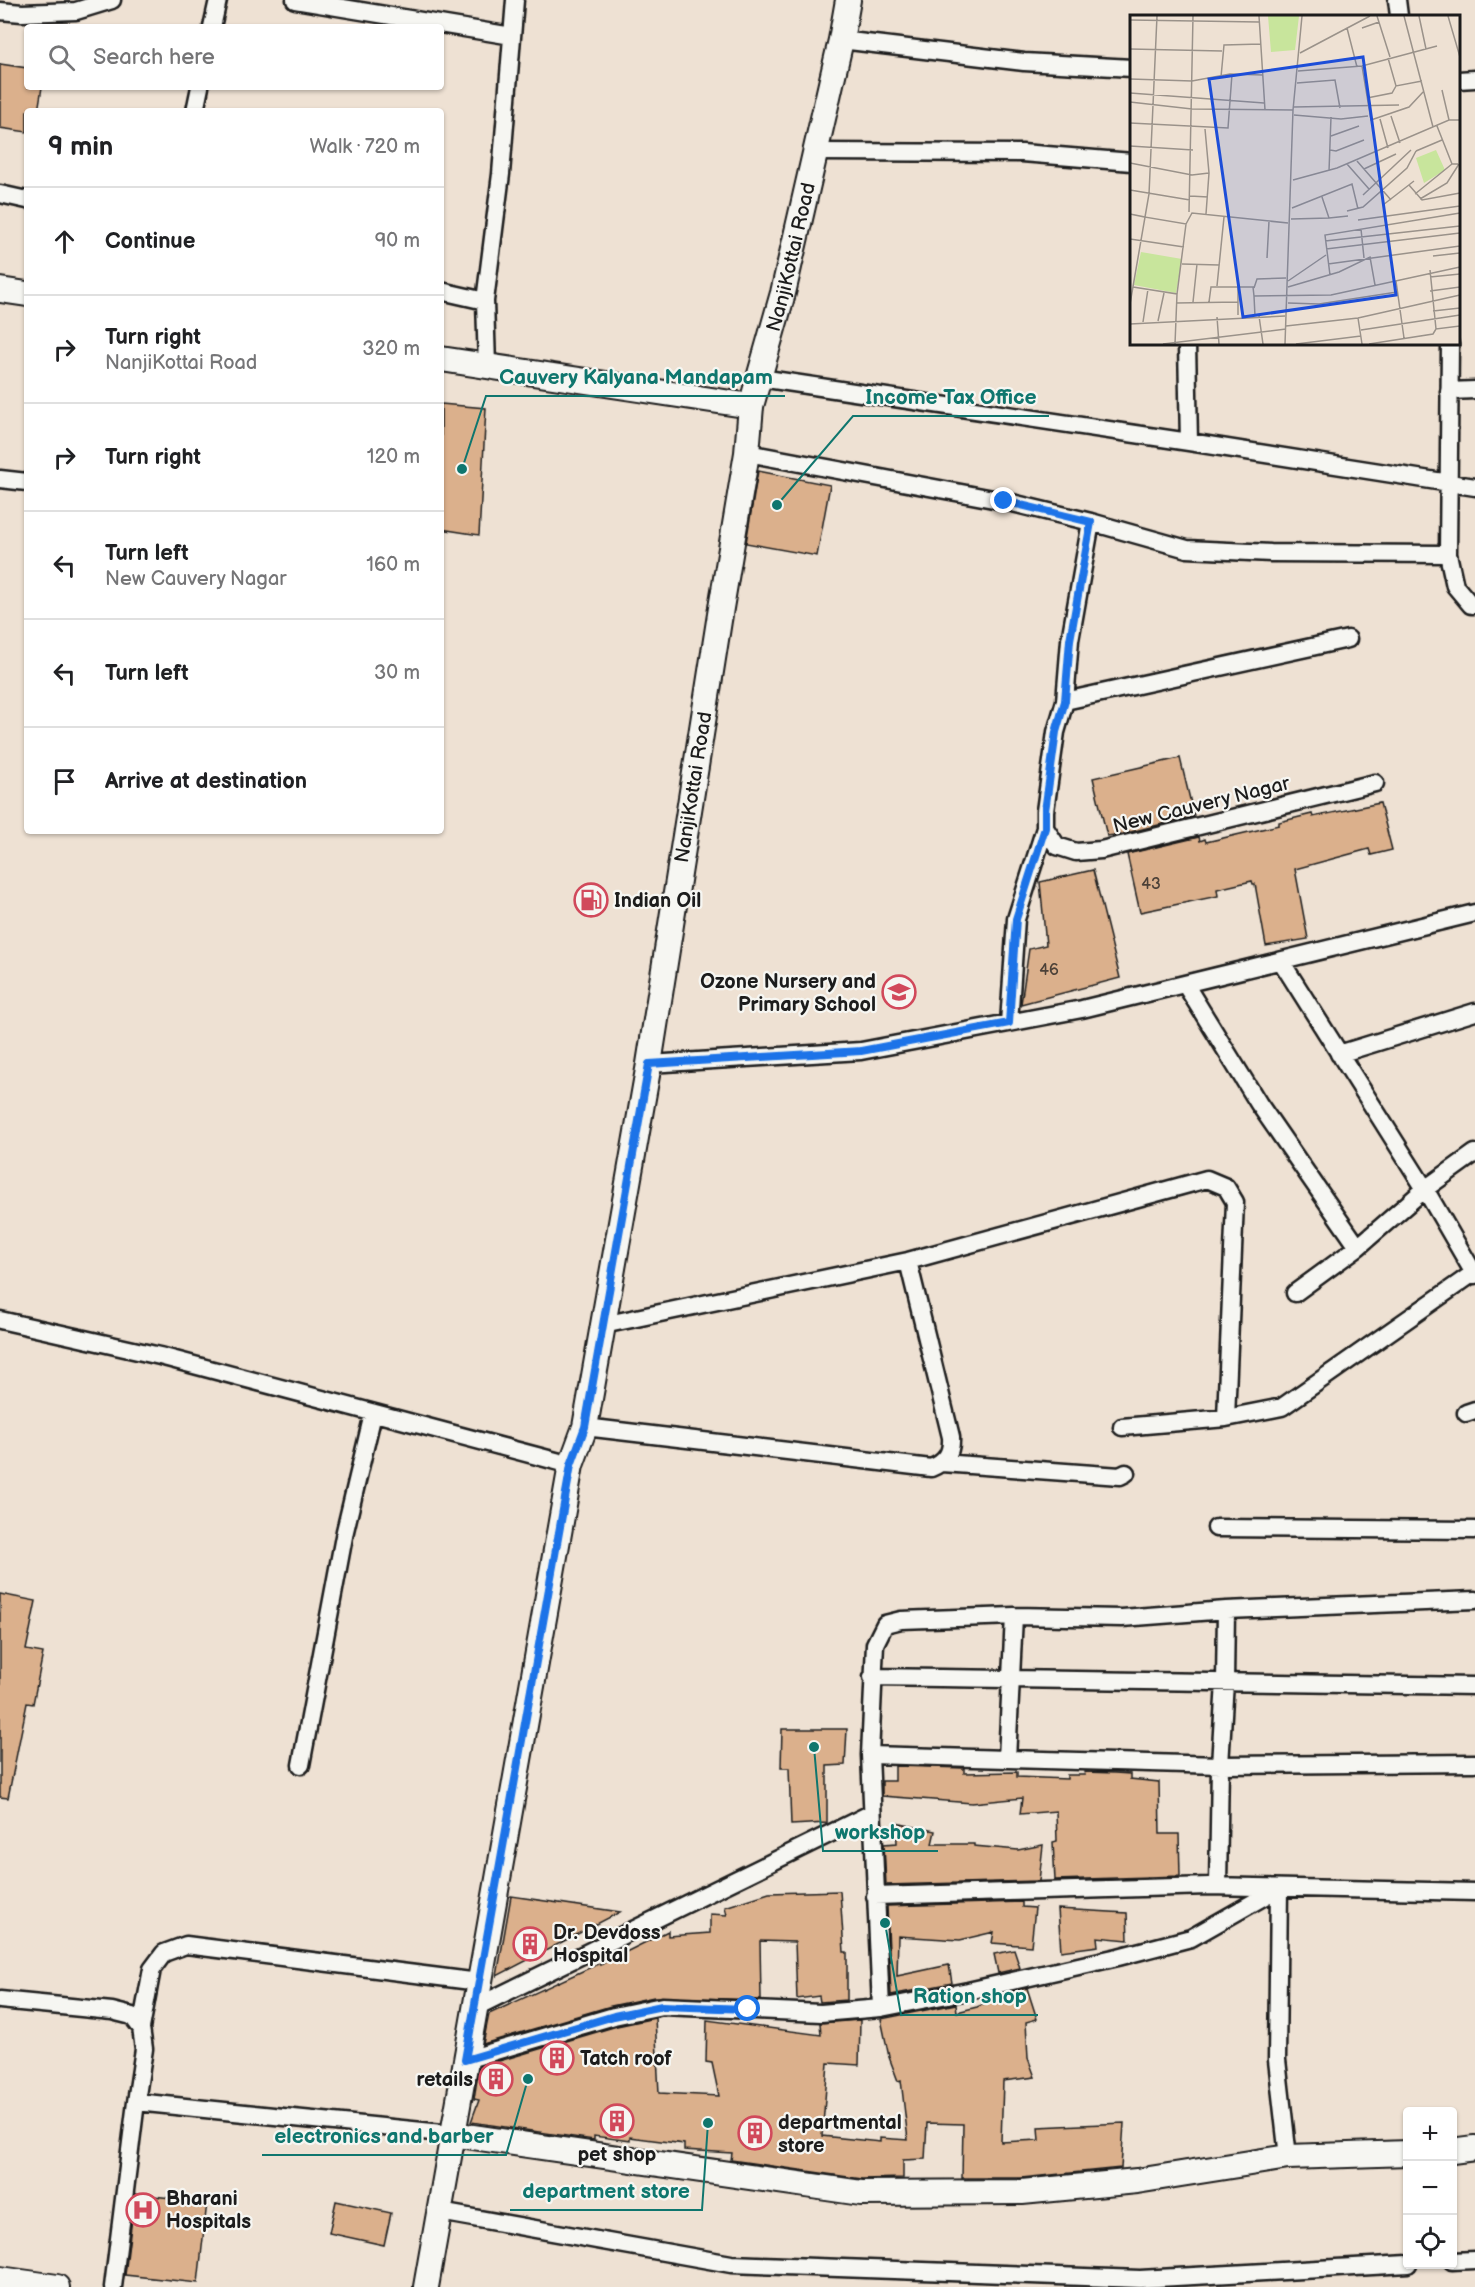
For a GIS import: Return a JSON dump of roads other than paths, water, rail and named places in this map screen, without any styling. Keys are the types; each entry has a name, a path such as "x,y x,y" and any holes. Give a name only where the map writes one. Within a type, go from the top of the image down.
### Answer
{"main road":[{"name":"NanjiKottai Road","path":"426,2287 571,1465 585,1427 649,1064 747,453 750,406 783,293 842,40 848,0"},
{"path":"0,290 24,294"},
{"path":"444,359 750,406"},
{"path":"452,2134 861,2193 1022,2192 1137,2181 1288,2157 1403,2153"},
{"path":"1457,2150 1475,2148"},
{"path":"0,2279 57,2287"}],"street":[{"path":"213,24 218,0"},
{"path":"295,0 440,24"},
{"path":"487,366 485,301 501,174 515,0"},
{"path":"1396,0 1399,15"},
{"path":"0,11 22,13 76,11 109,1"},
{"path":"444,25 512,36"},
{"path":"842,40 1024,62 1130,68"},
{"path":"1460,80 1475,78"},
{"path":"196,108 199,90"},
{"path":"816,152 1023,153 1130,162"},
{"path":"0,194 24,199"},
{"path":"444,292 485,301"},
{"path":"1187,345 1189,442"},
{"path":"1449,345 1448,554 1455,586 1470,604 1475,605"},
{"path":"760,378 1475,487"},
{"path":"1449,392 1475,390"},
{"path":"747,453 1004,501 1187,549 1271,553 1448,554"},
{"path":"0,479 24,482"},
{"path":"1009,1023 1016,919 1045,828 1045,811 1056,732 1065,701 1070,640 1091,522"},
{"path":"1065,701 1348,639"},
{"name":"New Cauvery Nagar","path":"1045,828 1057,846 1076,852 1101,850 1375,783"},
{"path":"649,1064 861,1051 1082,1009 1475,913"},
{"path":"1122,1427 1226,1418 1282,1407 1474,1274 1425,1189 1281,961"},
{"path":"1185,984 1259,1104 1358,1247"},
{"path":"1339,1054 1475,1012"},
{"path":"1295,1293 1358,1247 1425,1189 1475,1154"},
{"path":"603,1325 908,1261 1207,1179 1226,1187 1235,1202 1226,1418"},
{"path":"908,1261 951,1437 951,1450 942,1463"},
{"path":"0,1320 160,1356 571,1465"},
{"path":"302,1765 345,1531 373,1414"},
{"path":"585,1427 931,1468 942,1463 1120,1476 1126,1473"},
{"path":"1216,1528 1475,1530"},
{"path":"881,2008 870,1755 875,1644 885,1624 901,1620 1014,1616 1122,1618 1226,1610 1475,1600"},
{"path":"1218,1886 1226,1610"},
{"path":"1007,1759 1014,1616"},
{"path":"872,1677 1475,1686"},
{"path":"870,1755 1220,1765 1475,1763"},
{"path":"474,2008 872,1813"},
{"path":"875,1896 1218,1886 1475,1892"},
{"path":"465,2060 614,2016 662,2006 821,2013 881,2008 1118,1957 1191,1938 1279,1888"},
{"path":"1279,1888 1277,2060 1288,2157"},
{"path":"113,2287 144,2049 141,2028 152,1970 164,1953 186,1945 479,1982"},
{"path":"0,2000 112,2011 132,2016 141,2028"},
{"path":"136,2102 452,2134"},
{"path":"440,2212 731,2264 1140,2279 1403,2264"},
{"path":"1457,2261 1475,2260"}],"place":[{"name":"Cauvery Kalyana Mandapam","path":"462,469"},
{"name":"Income Tax Office","path":"777,505"},
{"name":"Indian Oil","path":"591,900"},
{"name":"Ozone Nursery and Primary School","path":"899,992"},
{"name":"workshop","path":"814,1747"},
{"name":"Ration shop","path":"885,1923"},
{"name":"Dr. Devdoss Hospital","path":"530,1944"},
{"name":"Tatch roof","path":"557,2058"},
{"name":"retails","path":"496,2079"},
{"name":"electronics and barber","path":"528,2079"},
{"name":"pet shop","path":"617,2121"},
{"name":"department store","path":"708,2123"},
{"name":"departmental store","path":"755,2133"},
{"name":"Bharani Hospitals","path":"143,2210"}]}
